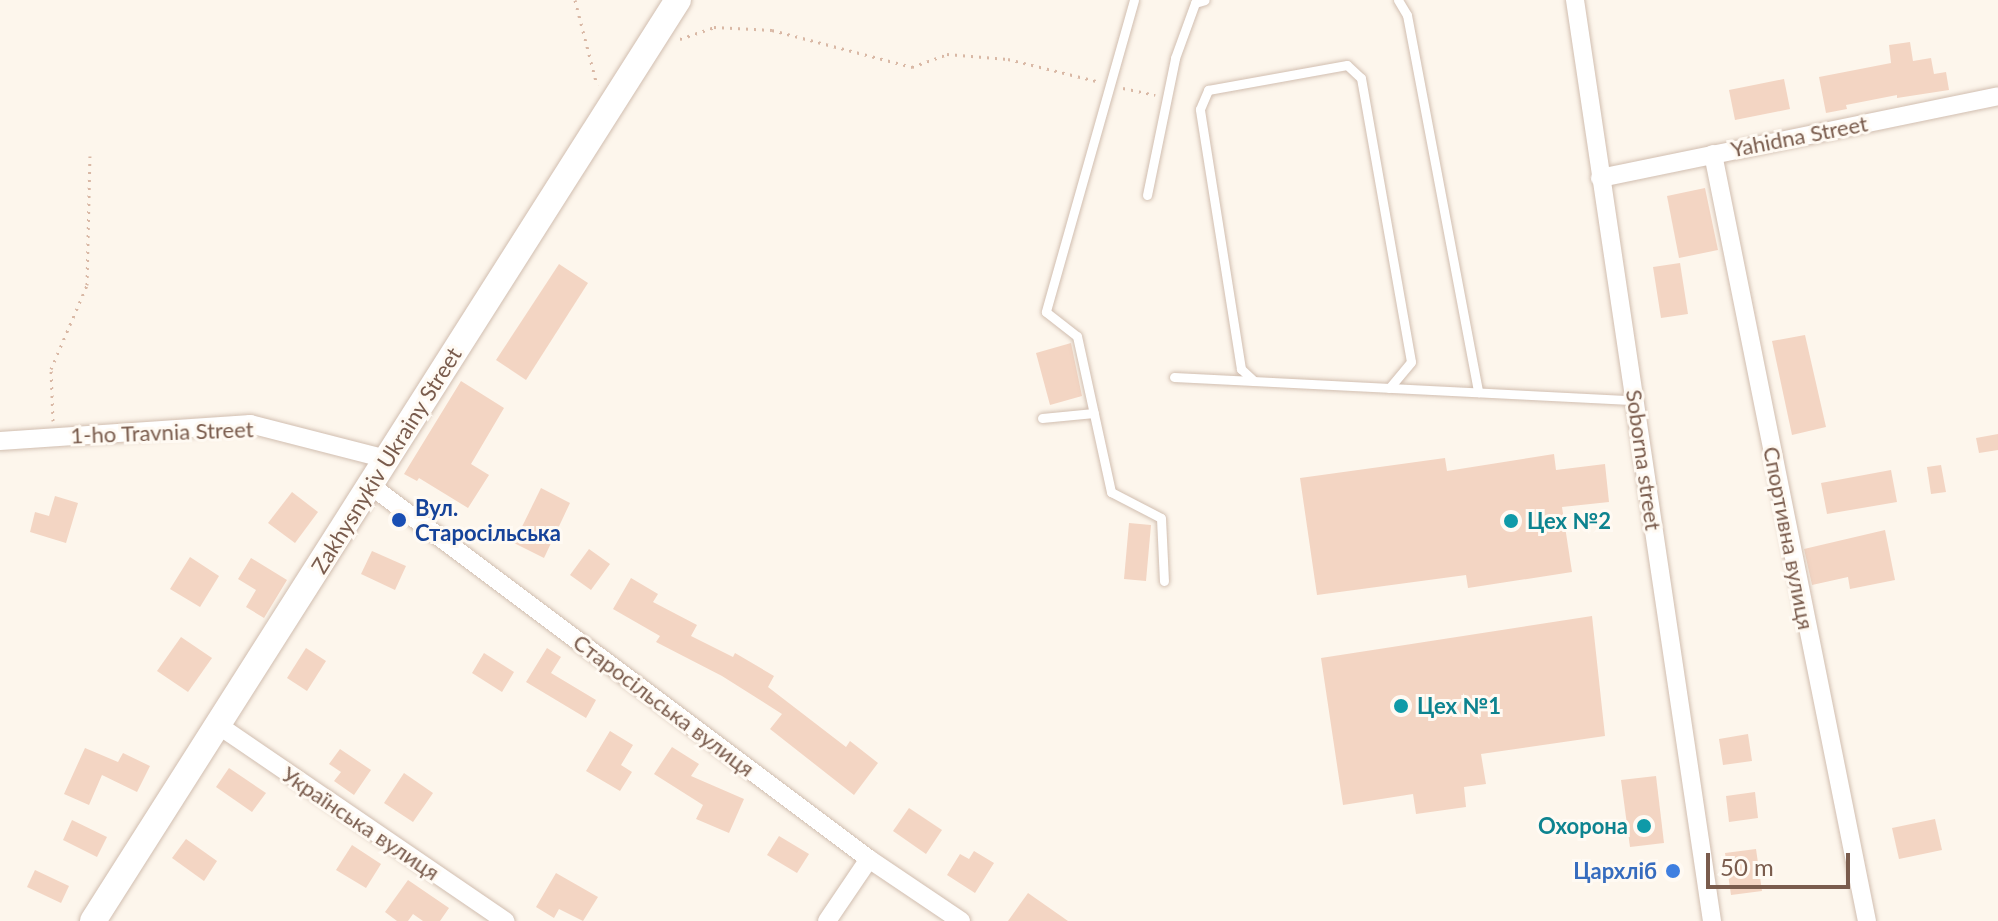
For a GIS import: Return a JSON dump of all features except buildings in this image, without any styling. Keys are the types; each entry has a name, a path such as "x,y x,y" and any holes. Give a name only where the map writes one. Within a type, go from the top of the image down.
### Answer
{"street":[{"name":"Zakhysnykiv Ukrainy Street","path":"386,459 678,0"},
{"name":"Soborna street","path":"1575,0 1712,921"},
{"name":"Yahidna Street","path":"1600,178 1998,96"},
{"name":"Спортивна вулиця","path":"1713,154 1867,921"},
{"name":"1-ho Travnia Street","path":"0,441 250,424 386,459"},
{"path":"370,485 386,459"},
{"name":"Zakhysnykiv Ukrainy Street","path":"93,921 370,485"},
{"name":"Старосільська вулиця","path":"370,485 869,859 961,921"},
{"name":"Українська вулиця","path":"218,725 505,921"},
{"path":"827,921 869,859"}],"lane":[{"path":"1134,0 1046,312 1077,336 1111,492 1161,518 1164,581"},
{"path":"1147,195 1175,58 1195,3 1205,0"},
{"path":"1398,0 1407,15 1478,392"},
{"path":"1254,381 1241,369 1200,109 1208,90 1347,65 1361,78 1411,362 1389,388"},
{"path":"1174,377 1635,400"},
{"path":"1042,418 1094,413"}],"path":[{"path":"575,0 605,115"},
{"path":"646,50 714,27 772,30 912,67 947,54 1008,59 1167,98"},
{"path":"53,436 51,369 87,285 90,156"}],"place":[{"name":"Вул. Старосільська","path":"399,520"},
{"name":"Цех №2","path":"1511,521"},
{"name":"Цех №1","path":"1401,706"},
{"name":"Охорона","path":"1644,826"},
{"name":"Цархліб","path":"1673,871"}]}
